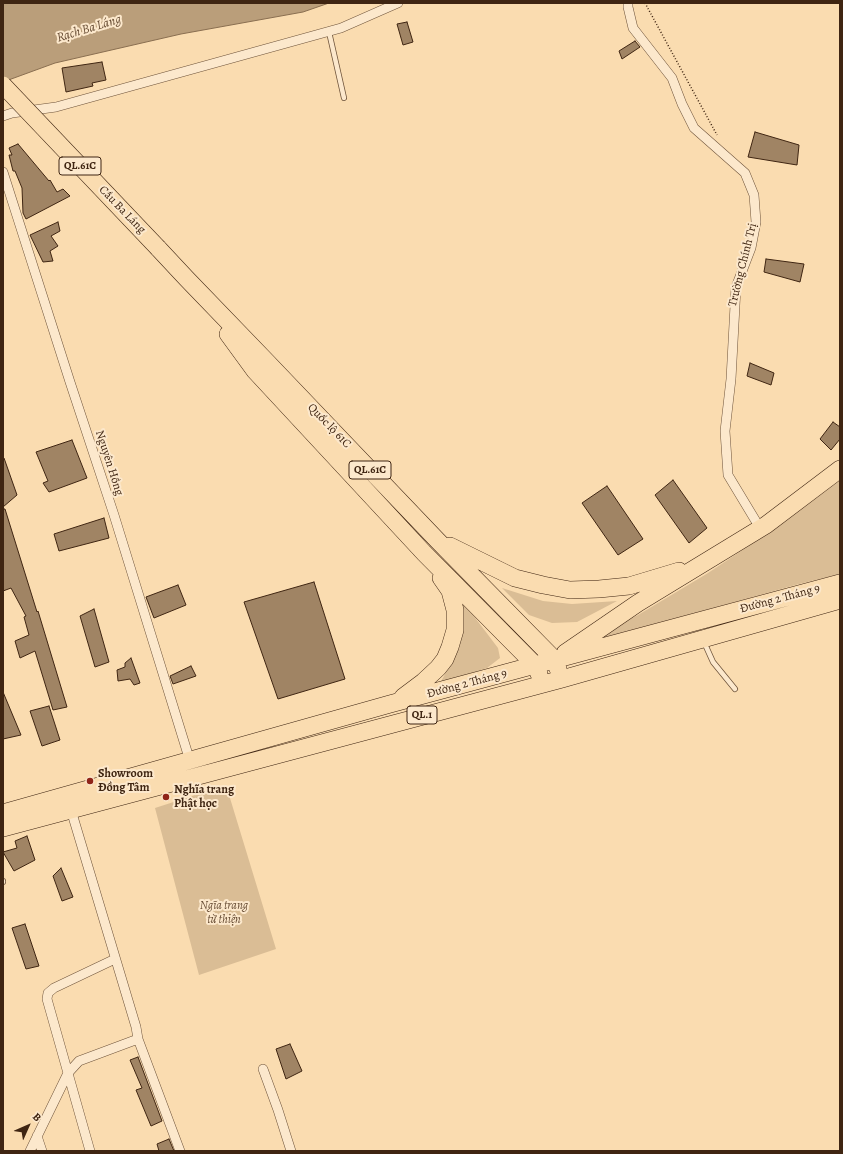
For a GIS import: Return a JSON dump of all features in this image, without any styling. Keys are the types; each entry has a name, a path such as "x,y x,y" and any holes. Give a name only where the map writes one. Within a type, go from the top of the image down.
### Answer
{"highway":[{"name":"Cầu Ba Láng","path":"3,85 158,248"},
{"name":"Quốc lộ 61C","path":"158,248 438,541 555,660"},
{"name":"Quốc lộ 61C","path":"186,278 255,371 424,553 536,666"},
{"path":"562,679 555,660 638,603 760,528 840,469"},
{"path":"438,541 515,578 570,590 629,586 702,565"},
{"path":"390,704 404,697 423,682 445,660 454,630 455,610 450,591 424,553"},
{"name":"Đường 2 Tháng 9","path":"3,813 390,704 536,666 840,582"},
{"name":"Đường 2 Tháng 9","path":"3,828 542,683 562,679 840,600"},
{"path":"536,666 542,683"}],"street":[{"path":"3,116 12,112 56,107 329,32 398,3"},
{"path":"628,3 633,28 672,78 682,104 694,128 745,174 754,195 756,222 751,248 736,287 731,379 725,431 728,475 760,528"},
{"name":"Nguyên Hồng","path":"3,172 116,522 190,761"},
{"path":"71,810 136,1027 138,1039 180,1151"},
{"path":"90,1151 47,999 50,990 115,958"},
{"path":"30,1151 68,1073 79,1061 138,1039"},
{"path":"263,1069 291,1151"},
{"path":"37,1136 42,1151"}],"lane":[{"path":"329,32 344,98"},
{"path":"702,639 713,662 735,689"}],"path":[{"path":"645,3 719,140"}],"green space":[{"path":"840,480 840,574 598,640 596,636 638,615 708,573 771,531"},
{"path":"502,588 543,601 572,604 617,601 577,622 552,623 529,615"},
{"path":"458,600 473,615 498,648 500,658 487,668 440,683 452,662"},
{"name":"Ngĩa trang từ thiện","path":"226,785 276,949 199,975 155,808"}],"water":[{"name":"Rạch Ba Láng","path":"3,3 329,3 303,12 181,34 55,63 3,82"}],"building":[{"path":"407,22 413,42 403,45 397,24"},
{"path":"635,41 640,47 622,59 619,51"},
{"path":"102,62 106,80 92,83 93,86 66,92 62,68"},
{"path":"755,132 799,145 797,165 748,157"},
{"path":"18,144 49,181 50,180 57,192 63,189 70,196 26,219 23,213 22,188 15,171 13,171 9,155 12,155 9,148"},
{"path":"58,222 60,231 51,236 58,246 50,251 53,261 43,262 30,235"},
{"path":"766,259 804,264 800,282 764,272"},
{"path":"750,363 774,373 771,385 747,376"},
{"path":"833,422 840,427 840,439 831,450 820,439"},
{"path":"72,440 87,478 49,492 43,483 48,481 36,452"},
{"path":"3,458 17,495 3,507"},
{"path":"673,480 707,528 689,543 655,495"},
{"path":"607,486 643,539 618,555 582,503"},
{"path":"3,509 5,509 37,612 38,611 67,707 53,710 35,651 20,658 15,641 29,635 24,617 26,616 11,588 3,591"},
{"path":"104,518 109,538 59,551 54,534"},
{"path":"314,582 345,679 278,699 244,602"},
{"path":"178,585 186,605 154,618 146,597"},
{"path":"94,609 109,662 95,667 80,616"},
{"path":"131,658 140,683 134,685 130,679 118,681 117,670 125,667 125,663"},
{"path":"191,666 196,676 173,684 170,676"},
{"path":"3,692 21,735 3,739"},
{"path":"49,706 60,740 42,746 30,711"},
{"path":"27,836 35,860 14,871 3,852 17,848 15,841"},
{"path":"61,868 73,897 62,901 53,876"},
{"path":"25,924 39,966 26,969 12,928"},
{"path":"290,1044 302,1071 286,1079 276,1049"},
{"path":"138,1057 162,1121 151,1126 136,1090 142,1088 130,1060"},
{"path":"169,1139 174,1151 159,1151 157,1144"}],"place":[{"name":"Showroom Đồng Tâm","path":"90,781"},
{"name":"Nghĩa trang Phật học","path":"166,797"}]}
